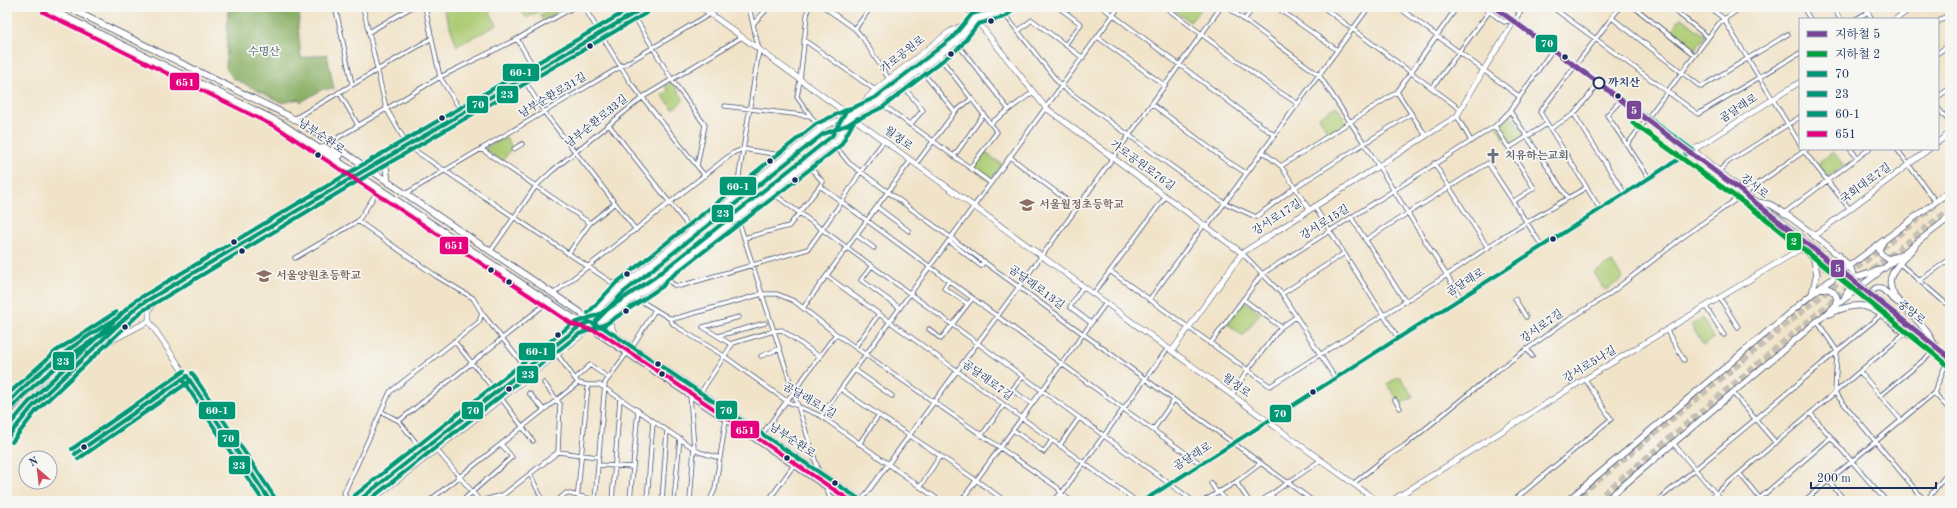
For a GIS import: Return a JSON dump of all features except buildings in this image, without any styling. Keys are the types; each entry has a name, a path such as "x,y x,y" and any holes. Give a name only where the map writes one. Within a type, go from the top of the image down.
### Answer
{"main road":[{"name":"남부순환로","path":"46,7 281,123 575,319 589,322 604,328 615,335 763,433 861,501"},
{"name":"남부순환로","path":"68,7 294,119 580,312 599,334 848,501"},
{"path":"165,290 367,169 645,7"},
{"path":"319,149 325,147 340,156 342,152"},
{"path":"388,183 386,167 391,156"},
{"path":"380,190 380,187 383,184 393,190 396,189"},
{"path":"1567,501 1812,294 1837,276 1848,264 1861,257 1950,191"},
{"path":"1757,202 1769,204 1814,236 1839,255 1848,264 1853,278 1850,289 1843,300"},
{"path":"1757,202 1762,213 1814,259 1842,279 1853,278 1884,267"},
{"path":"1600,501 1673,443 1834,307 1884,267 1950,218"},
{"path":"1886,238 1880,246 1881,254 1888,258 1900,255"},
{"path":"1897,302 1890,279 1900,264 1922,239"},
{"path":"1826,268 1838,265 1839,255"},
{"path":"1812,294 1817,274 1814,259"},
{"path":"1820,288 1828,288 1836,294 1837,301 1834,307"},
{"path":"1876,288 1881,288 1923,327 1937,347 1906,333 1864,298 1876,288"},
{"path":"1820,319 1848,306 1870,307 1880,312"},
{"path":"1608,500 1630,477"}],"street":[{"path":"342,7 336,10 352,84"},
{"path":"363,7 386,108 408,146 620,288"},
{"path":"369,32 412,7"},
{"path":"425,7 440,77 463,114"},
{"path":"333,146 339,137 386,108 440,77 517,39 574,7"},
{"path":"584,7 620,67 705,176"},
{"name":"월정로","path":"701,7 1377,501"},
{"name":"남부순환로31길","path":"404,194 710,14 716,7"},
{"path":"741,193 737,188 759,50 749,7"},
{"path":"753,24 769,7"},
{"path":"808,7 797,97 810,116 822,127 840,124 841,129 835,141 849,163 950,239"},
{"path":"824,7 855,29 862,37 889,79"},
{"path":"855,29 871,7"},
{"name":"가로공원로76길","path":"966,7 1046,108 1242,253"},
{"name":"가로공원로","path":"371,501 582,334 594,313 620,288 822,127 879,102 956,42 983,7"},
{"name":"가로공원로","path":"358,501 576,328 603,318 636,298 738,219 835,141 850,116 875,90 949,32 975,19 1002,11 1008,7"},
{"path":"1058,7 1081,24 1065,45"},
{"path":"1102,7 1274,135"},
{"path":"821,416 1061,86 1099,38 1113,15 1120,7"},
{"path":"1165,7 1298,103"},
{"path":"861,501 1113,158 1221,7"},
{"path":"1227,7 1319,75 1364,143 1407,214 1461,298"},
{"path":"1244,20 1254,7"},
{"path":"1276,7 1337,50"},
{"path":"1323,7 1460,109"},
{"path":"1149,300 1205,226 1225,203 1369,7"},
{"path":"1398,7 1520,97"},
{"path":"1282,166 1397,92 1458,7"},
{"path":"1483,7 1504,22 1515,20"},
{"name":"강서로","path":"1497,7 1693,150 1872,294"},
{"path":"1513,7 1520,13"},
{"path":"1471,140 1457,116 1483,71 1524,7"},
{"path":"1552,7 1698,114 1799,54"},
{"path":"1600,209 1540,112 1575,64 1620,7"},
{"path":"1634,7 1694,55"},
{"path":"1670,7 1708,37"},
{"path":"1709,7 1723,18 1799,142"},
{"path":"1627,146 1723,18 1742,7"},
{"path":"1803,7 1809,18"},
{"path":"1833,7 1839,18"},
{"path":"1865,7 1871,18"},
{"path":"1899,7 1904,13"},
{"path":"1897,18 1912,7"},
{"path":"1002,11 1061,86 1129,136 1225,203 1256,217 1294,188 1410,114"},
{"path":"1432,88 1489,12"},
{"path":"1858,18 1868,12"},
{"path":"1939,21 1950,13"},
{"path":"633,14 672,80 705,125 697,166"},
{"path":"1612,18 1701,87 1788,34"},
{"path":"1018,31 1032,20 1083,58"},
{"path":"949,32 958,29 961,30 956,42 1009,110"},
{"name":"남부순환로33길","path":"490,252 536,186 575,152 643,97 742,37"},
{"path":"294,119 432,38"},
{"path":"1099,38 1164,85"},
{"path":"517,39 536,71"},
{"path":"804,40 875,90 869,103 879,102 991,183"},
{"path":"1939,52 1950,44"},
{"name":"강서로15길","path":"1210,344 1262,274 1434,163 1495,126 1510,111 1553,48"},
{"path":"938,55 997,132 970,168"},
{"name":"가로공원로","path":"920,69 955,112"},
{"path":"523,78 544,112 636,230"},
{"path":"1550,129 1574,114 1600,82"},
{"name":"곰달래로","path":"1143,501 1799,83"},
{"name":"가로공원로","path":"901,84 923,110 910,124"},
{"path":"1939,96 1950,88"},
{"path":"339,92 358,125"},
{"path":"990,124 1033,92"},
{"path":"1397,92 1410,114 1426,136"},
{"path":"1623,98 1607,115 1648,178"},
{"path":"916,164 955,112 971,99"},
{"path":"1152,104 1224,159 1246,173"},
{"path":"725,106 810,116"},
{"path":"1939,109 1950,123"},
{"path":"1510,111 1568,198"},
{"path":"954,156 984,114"},
{"path":"1574,114 1625,194"},
{"name":"강서로17길","path":"1170,349 1188,328 1242,253 1457,116"},
{"path":"1719,171 1728,162 1799,118"},
{"path":"1509,148 1547,124"},
{"path":"609,125 692,231"},
{"path":"1495,126 1534,188 1514,201"},
{"path":"1939,141 1950,133"},
{"path":"663,276 674,285 680,286 808,249 841,203 861,171 884,141"},
{"path":"514,149 522,144"},
{"path":"481,149 590,223"},
{"path":"552,294 733,153 743,149 774,154"},
{"path":"1804,150 1849,208"},
{"name":"강서로7길","path":"1354,484 1386,458 1404,446 1475,387 1527,348 1608,295 1683,237 1804,150"},
{"path":"1851,150 1858,158"},
{"path":"1783,214 1826,180 1868,150"},
{"path":"1898,150 1936,202"},
{"name":"국회대로7길","path":"1814,236 1849,208 1928,150"},
{"path":"1263,152 1282,166 1294,188 1309,209"},
{"path":"1010,157 1076,208"},
{"path":"804,308 911,160"},
{"path":"1434,163 1488,248"},
{"path":"1365,240 1488,163 1542,246"},
{"path":"744,238 789,226 822,182 807,164"},
{"path":"820,186 841,203 1201,464"},
{"path":"1110,271 1247,371 1270,386 1527,223 1587,187"},
{"path":"295,258 358,221 380,190"},
{"path":"771,192 871,267 1193,501"},
{"path":"1093,294 1166,196"},
{"path":"568,254 590,223 615,203"},
{"path":"1314,206 1343,254 1398,338"},
{"path":"877,208 909,231"},
{"path":"1351,217 1405,300"},
{"path":"738,219 819,472"},
{"path":"358,221 436,276 473,298 482,314 526,368"},
{"path":"856,235 874,248"},
{"name":"곰달래로13길","path":"950,239 981,266 984,261 1312,501"},
{"name":"강서로5나길","path":"1391,501 1585,380 1802,248"},
{"path":"1242,253 1282,294 1335,378"},
{"path":"1282,294 1343,254"},
{"path":"1918,281 1950,259"},
{"path":"1900,264 1918,281 1949,305"},
{"path":"871,267 861,280 900,308"},
{"name":"곰달래로7길","path":"827,276 1136,501"},
{"path":"949,280 944,288 968,304"},
{"path":"1083,286 1070,307 1091,323"},
{"path":"7,404 47,364 82,338 165,290"},
{"path":"165,290 149,310 149,321 270,501"},
{"path":"669,318 676,318 762,294 777,294 794,301 836,334 999,449 1058,488 1061,494 1072,501"},
{"name":"중앙로","path":"1872,294 1949,356"},
{"name":"곰달래로1길","path":"636,298 669,318 674,325 724,356 788,402 821,416 858,444 940,501"},
{"path":"929,329 941,339 973,298"},
{"path":"1243,298 1281,327"},
{"path":"1720,298 1738,327"},
{"path":"1515,299 1526,317"},
{"path":"399,421 549,301"},
{"path":"961,501 1106,303"},
{"path":"7,438 32,407 138,306"},
{"path":"7,414 24,394 45,374 84,342 138,306"},
{"path":"7,427 43,387 138,306"},
{"path":"1706,307 1724,335"},
{"path":"615,335 610,319 616,309"},
{"path":"632,347 655,310"},
{"path":"1657,501 1837,351 1880,312"},
{"path":"348,501 344,493 390,392 478,322 482,314"},
{"path":"855,347 879,314"},
{"path":"732,345 703,327 740,317"},
{"path":"1232,395 1247,371 1281,327 1296,317"},
{"path":"1820,319 1837,351 1835,394 1926,501 1950,470"},
{"path":"94,349 149,321"},
{"path":"718,336 765,323"},
{"path":"701,392 733,343 782,330 820,357"},
{"path":"1667,331 1684,360"},
{"path":"1707,501 1906,333"},
{"path":"763,433 788,402 836,334"},
{"path":"454,341 496,392"},
{"path":"1880,396 1937,347"},
{"path":"1527,348 1532,356"},
{"path":"761,356 779,349"},
{"path":"1052,501 1061,494 1122,408 1170,349"},
{"path":"595,500 604,388 609,378 627,353"},
{"path":"557,354 578,382 588,385 600,385 699,452 720,458"},
{"path":"1804,501 1934,393 1949,356"},
{"path":"576,378 590,365 609,378"},
{"path":"855,370 892,396"},
{"path":"1860,372 1901,420"},
{"path":"75,454 187,376"},
{"path":"1023,376 1012,390 1032,404"},
{"path":"1513,501 1611,419 1585,380"},
{"path":"429,501 460,478 578,382"},
{"path":"544,383 560,404 558,452"},
{"path":"577,501 580,455 588,385"},
{"path":"841,389 878,416 977,480 1005,501"},
{"path":"529,393 544,410"},
{"path":"1733,393 1776,443"},
{"path":"1934,393 1950,410"},
{"path":"690,395 694,448 690,501"},
{"path":"501,398 533,441"},
{"path":"557,501 566,493 595,500 611,501 620,398"},
{"path":"1153,430 1174,400"},
{"path":"1395,400 1400,408"},
{"path":"981,436 1004,405"},
{"path":"630,501 638,410"},
{"path":"382,412 399,421 422,450"},
{"path":"1811,414 1886,501"},
{"path":"858,444 878,416"},
{"path":"1060,445 1079,418"},
{"path":"710,500 715,489 726,419"},
{"path":"647,501 653,421"},
{"path":"662,501 667,430"},
{"path":"1013,430 1044,452 1052,440"},
{"path":"1740,474 1761,499 1831,437"},
{"path":"674,501 680,438"},
{"path":"1673,443 1722,501"},
{"path":"462,501 512,457 501,444"},
{"path":"436,449 480,501 503,495 558,452 598,457"},
{"path":"920,487 940,456"},
{"path":"1261,501 1321,460"},
{"path":"1204,501 1236,482 1261,463"},
{"path":"598,465 633,467"},
{"path":"768,501 794,465"},
{"path":"530,474 543,501"},
{"path":"1944,478 1950,484"},
{"path":"1829,481 1845,501"},
{"path":"1236,482 1248,501"},
{"path":"1211,483 1225,501"},
{"path":"826,486 832,501"},
{"path":"1270,495 1278,501"},
{"path":"436,497 439,501"}],"green space":[{"name":"수명산","path":"228,7 301,7 298,26 301,58 327,54 334,89 323,89 301,102 299,99 282,103 233,78 226,68"},
{"path":"451,7 487,7 497,25 457,46 444,10"},
{"path":"520,7 547,7 526,18"},
{"path":"554,7 562,7 563,9 543,20 540,15"},
{"path":"1175,7 1202,8 1190,22 1173,10"},
{"path":"1681,17 1705,36 1694,52 1670,33"},
{"path":"672,82 684,100 673,109 662,95 669,91 665,86"},
{"path":"1336,106 1347,123 1329,134 1319,117"},
{"path":"1511,114 1525,136 1509,146 1496,126 1507,120"},
{"path":"834,126 838,131 652,279 644,280 627,294 625,292 643,278 646,271"},
{"path":"506,137 512,147 502,162 484,149"},
{"path":"984,152 1002,164 990,181 972,168"},
{"path":"1833,152 1844,165 1828,177 1818,164"},
{"path":"1612,262 1623,279 1605,290 1594,273"},
{"path":"1244,301 1260,313 1243,336 1228,324"},
{"path":"1702,318 1714,338 1703,345 1691,325"},
{"path":"1400,376 1413,397 1400,404 1387,384"}],"tunnel":[{"path":"1572,501 1808,306 1935,205"},
{"path":"1864,276 1950,210"},
{"path":"1596,501 1853,284"}],"metro line":[{"name":"5","path":"1494,7 1600,84 1741,191 1950,358"},
{"name":"2","path":"1633,123 1765,218 1950,367"}],"transit line":[{"name":"60-1","path":"7,428 28,403 135,301 352,171 633,7"},
{"name":"70","path":"7,438 32,407 138,306 355,176 645,7"},
{"name":"60-1","path":"354,496 572,324 600,314 655,277 832,136 846,111 876,97 952,38 972,14 994,7"},
{"name":"70","path":"1497,7 1693,150"},
{"name":"651","path":"43,12 278,128 572,324 601,333 851,501"},
{"name":"23","path":"12,442 36,411 142,311 358,181 648,12"},
{"name":"23","path":"368,501 579,334 606,324 663,286 667,280 841,145 854,121 883,107 960,47 978,24 1004,17 1011,12"},
{"name":"60-1","path":"588,313 616,283 816,124 850,108"},
{"name":"23","path":"596,321 624,292 823,134 849,124 858,118"},
{"name":"70","path":"1143,501 1693,150"},
{"name":"60-1","path":"7,395 56,351 116,312"},
{"name":"70","path":"7,404 46,367 60,356 88,336 119,317"},
{"name":"23","path":"11,408 63,361 122,322"},
{"name":"70","path":"589,322 604,328 862,501"},
{"name":"70","path":"358,501 576,329 589,322"},
{"name":"60-1","path":"72,449 184,371"},
{"name":"60-1","path":"192,373 275,498"},
{"name":"70","path":"187,376 270,501"},
{"name":"70","path":"75,454 187,376"},
{"name":"23","path":"182,379 263,501"},
{"name":"23","path":"78,459 190,381"}],"place":[{"name":"까치산","path":"1599,83"},
{"name":"치유하는교회","path":"1493,156"},
{"name":"서울월정초등학교","path":"1027,205"},
{"name":"서울양원초등학교","path":"264,276"}]}
